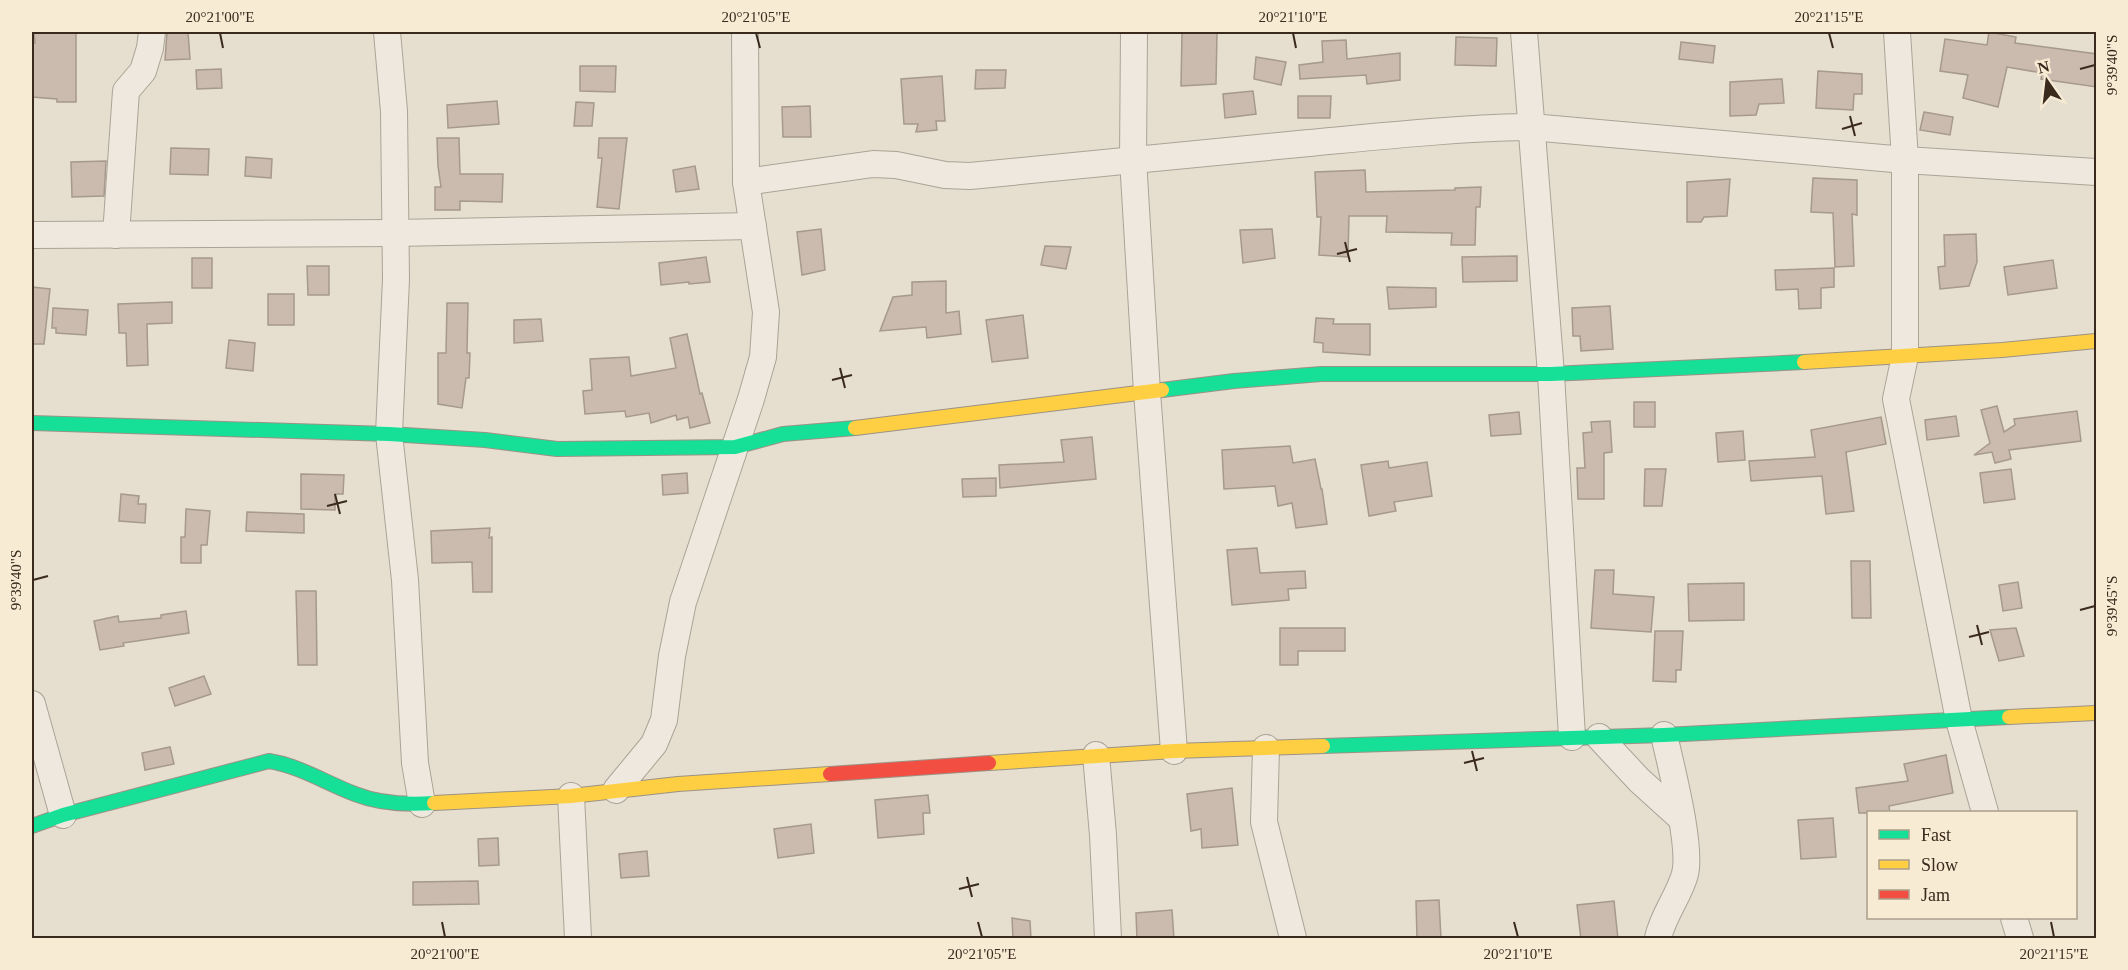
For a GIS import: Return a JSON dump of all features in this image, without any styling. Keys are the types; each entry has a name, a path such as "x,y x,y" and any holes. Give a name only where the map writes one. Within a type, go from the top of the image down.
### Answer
{"street":[{"path":"116,235 126,91 143,70 152,32"},
{"path":"387,32 394,111 396,279 389,434 405,580 415,764 422,804"},
{"path":"616,790 654,744 664,720 672,656 683,602 763,357 766,312 746,182 745,32"},
{"path":"1134,32 1133,159 1147,392 1174,751"},
{"path":"1524,32 1551,374 1572,737"},
{"path":"1897,32 1905,160 1905,356 1896,399 1959,720 1984,811"},
{"path":"746,182 873,164 896,165 945,176 970,176 1480,128 1531,127 1905,160 2097,172"},
{"path":"32,236 395,233 753,226"},
{"path":"32,423 389,434 485,440 557,449 735,447 783,434 881,426 1234,381 1321,374 1551,374 1905,356 2097,341"},
{"path":"32,704 63,815"},
{"path":"32,826 63,815 269,761 289,764 357,795 395,804 422,804 571,796 689,783 1174,751 1664,735 2097,713"},
{"path":"1658,939 1661,926 1685,873 1687,862 1681,818 1664,735"},
{"path":"1599,737 1639,780 1681,818"},
{"path":"1266,748 1264,822 1293,939"},
{"path":"1096,756 1103,835 1108,939"},
{"path":"571,796 578,939"},
{"path":"2014,919 2020,939"}],"building":[{"path":"76,32 76,102 57,102 57,99 32,97 34,33"},
{"path":"167,32 188,32 190,59 165,60"},
{"path":"1182,32 1217,32 1216,84 1181,86"},
{"path":"1989,32 2016,37 2015,43 2097,54 2097,87 2041,79 2042,73 2007,67 1998,107 1963,98 1968,75 1940,71 1945,39 1987,45"},
{"path":"1456,37 1497,38 1496,66 1455,65"},
{"path":"1346,40 1347,59 1400,53 1400,80 1367,84 1366,75 1300,79 1299,65 1323,62 1322,41"},
{"path":"1681,42 1715,46 1713,63 1679,59"},
{"path":"1256,57 1286,62 1281,85 1254,79"},
{"path":"580,66 616,66 615,92 580,91"},
{"path":"221,69 222,88 197,89 196,70"},
{"path":"976,70 1006,70 1005,88 975,89"},
{"path":"1818,71 1862,74 1862,94 1854,94 1853,110 1816,108"},
{"path":"942,76 945,121 936,121 937,130 916,132 918,124 904,124 901,79"},
{"path":"1782,79 1784,103 1759,104 1756,115 1730,116 1730,82"},
{"path":"1253,91 1256,114 1225,118 1223,94"},
{"path":"1298,96 1331,96 1330,118 1298,118"},
{"path":"497,101 499,124 448,128 447,105"},
{"path":"576,102 594,103 592,126 574,126"},
{"path":"810,106 811,137 783,137 782,107"},
{"path":"1924,112 1953,117 1950,135 1920,130"},
{"path":"437,138 459,138 460,174 503,174 502,202 460,201 460,210 435,210 435,187 441,187"},
{"path":"599,138 627,138 619,209 597,207 602,158 598,158"},
{"path":"171,148 209,149 208,175 170,174"},
{"path":"246,157 272,159 271,178 245,176"},
{"path":"106,161 104,196 72,197 71,162"},
{"path":"695,166 699,189 676,192 673,170"},
{"path":"1365,170 1366,192 1455,190 1455,188 1481,187 1480,207 1476,207 1475,245 1451,245 1452,233 1386,232 1387,216 1349,216 1348,257 1319,255 1321,217 1317,217 1315,172"},
{"path":"1813,178 1857,180 1857,215 1852,214 1854,266 1835,267 1833,213 1811,212"},
{"path":"1730,179 1727,216 1704,217 1701,222 1687,222 1687,182"},
{"path":"821,229 825,270 802,275 797,232"},
{"path":"1272,229 1275,258 1243,263 1240,230"},
{"path":"1976,234 1977,262 1969,286 1940,289 1938,267 1945,266 1944,235"},
{"path":"1045,246 1071,247 1066,269 1041,265"},
{"path":"1517,256 1517,281 1463,282 1462,257"},
{"path":"706,257 710,282 661,285 659,263"},
{"path":"192,258 212,258 212,288 192,288"},
{"path":"2053,260 2057,288 2008,295 2004,267"},
{"path":"307,266 329,266 329,295 308,295"},
{"path":"1834,268 1834,287 1821,288 1821,308 1799,309 1798,289 1776,290 1775,270"},
{"path":"946,281 946,313 959,311 961,334 927,338 926,327 880,331 893,297 912,295 912,282"},
{"path":"32,287 50,289 44,344 32,344"},
{"path":"1387,287 1436,288 1436,307 1389,309"},
{"path":"268,294 294,294 294,325 268,325"},
{"path":"172,302 172,323 147,324 148,365 127,366 126,333 119,333 118,304"},
{"path":"447,303 468,303 469,378 466,378 462,408 438,404 438,353 446,353"},
{"path":"1610,306 1613,349 1581,351 1580,336 1573,336 1572,308"},
{"path":"53,308 88,310 86,335 56,333 56,328 52,328"},
{"path":"1023,315 1028,358 992,362 986,320"},
{"path":"1316,318 1334,319 1333,324 1370,324 1370,355 1323,352 1323,343 1314,342"},
{"path":"541,319 543,341 514,343 514,320"},
{"path":"687,334 700,394 702,393 710,423 690,428 688,417 677,420 676,415 651,423 649,413 626,417 625,411 585,414 583,391 592,390 590,359 629,357 631,376 676,368 670,338"},
{"path":"229,340 255,343 253,371 226,368"},
{"path":"1634,402 1655,402 1655,427 1634,427"},
{"path":"1997,406 2004,432 2015,425 2014,419 2077,411 2081,441 2009,450 2011,459 1995,463 1992,452 1974,455 1990,443 1981,410"},
{"path":"1519,412 1521,434 1491,436 1489,415"},
{"path":"1956,416 1959,436 1927,440 1925,420"},
{"path":"1881,417 1886,444 1846,452 1854,511 1826,514 1822,476 1751,481 1749,461 1815,457 1811,430"},
{"path":"1610,421 1612,452 1604,453 1604,499 1578,499 1577,468 1585,468 1583,433 1592,432 1591,422"},
{"path":"1743,431 1745,460 1718,462 1716,433"},
{"path":"1092,437 1096,479 1000,488 999,465 1064,462 1061,440"},
{"path":"1290,446 1293,463 1315,459 1327,524 1296,528 1292,503 1278,506 1275,486 1224,489 1222,450"},
{"path":"1388,461 1389,468 1427,462 1432,496 1394,502 1396,511 1369,516 1361,465"},
{"path":"1645,469 1666,469 1662,506 1644,506"},
{"path":"2011,469 2015,499 1984,503 1980,473"},
{"path":"687,473 688,493 663,495 662,475"},
{"path":"301,474 344,475 343,494 335,494 335,510 301,509"},
{"path":"996,478 996,496 963,497 962,479"},
{"path":"121,494 139,496 138,504 146,504 145,523 119,521"},
{"path":"186,509 210,511 207,545 201,545 201,563 181,563 181,537 185,537"},
{"path":"247,512 304,514 304,533 246,531"},
{"path":"490,528 492,592 473,592 472,562 432,563 431,531"},
{"path":"1257,548 1260,573 1305,571 1306,588 1288,589 1289,600 1232,605 1227,550"},
{"path":"1851,561 1870,561 1871,618 1852,618"},
{"path":"1595,570 1614,570 1613,594 1654,597 1651,632 1591,628"},
{"path":"2018,582 2022,608 2003,611 1999,585"},
{"path":"1744,583 1744,620 1689,621 1688,584"},
{"path":"296,591 316,591 317,665 298,665"},
{"path":"186,611 189,633 123,643 124,646 100,650 94,621 118,616 119,622 161,618 161,615"},
{"path":"1280,628 1345,628 1345,651 1298,651 1298,665 1280,665"},
{"path":"2016,628 2024,656 1999,661 1990,630"},
{"path":"1655,631 1683,631 1681,670 1676,670 1676,682 1653,681"},
{"path":"204,676 211,694 175,706 169,688"},
{"path":"170,747 174,764 145,770 142,753"},
{"path":"1946,755 1953,793 1889,806 1890,811 1859,813 1856,788 1908,781 1904,764"},
{"path":"1232,788 1238,845 1202,848 1201,829 1191,831 1187,794"},
{"path":"928,795 930,813 923,813 924,834 878,838 875,800"},
{"path":"1833,818 1836,857 1801,859 1798,820"},
{"path":"811,824 814,853 778,858 774,829"},
{"path":"498,838 499,865 479,866 478,839"},
{"path":"647,851 649,876 621,878 619,854"},
{"path":"478,881 479,904 413,905 413,882"},
{"path":"1439,900 1441,939 1417,939 1416,901"},
{"path":"1614,901 1618,939 1581,939 1577,905"},
{"path":"1172,910 1174,939 1137,939 1136,913"},
{"path":"1012,918 1030,921 1031,939 1013,939"}],"traffic: fast":[{"path":"1162,390 1321,374 1551,374 1804,362"},
{"path":"32,423 389,434 485,440 557,449 735,447 783,434 855,428"},
{"path":"1323,746 1664,735 2009,717"},
{"path":"32,826 63,815 269,761 313,775 374,800 404,804 434,803"}],"traffic: slow":[{"path":"1804,362 2002,350 2096,341"},
{"path":"855,428 1162,390"},
{"path":"2009,717 2096,713"},
{"path":"989,763 1174,751 1323,746"},
{"path":"434,803 571,796 678,784 830,774"}],"traffic: jam":[{"path":"830,774 989,763"}]}
